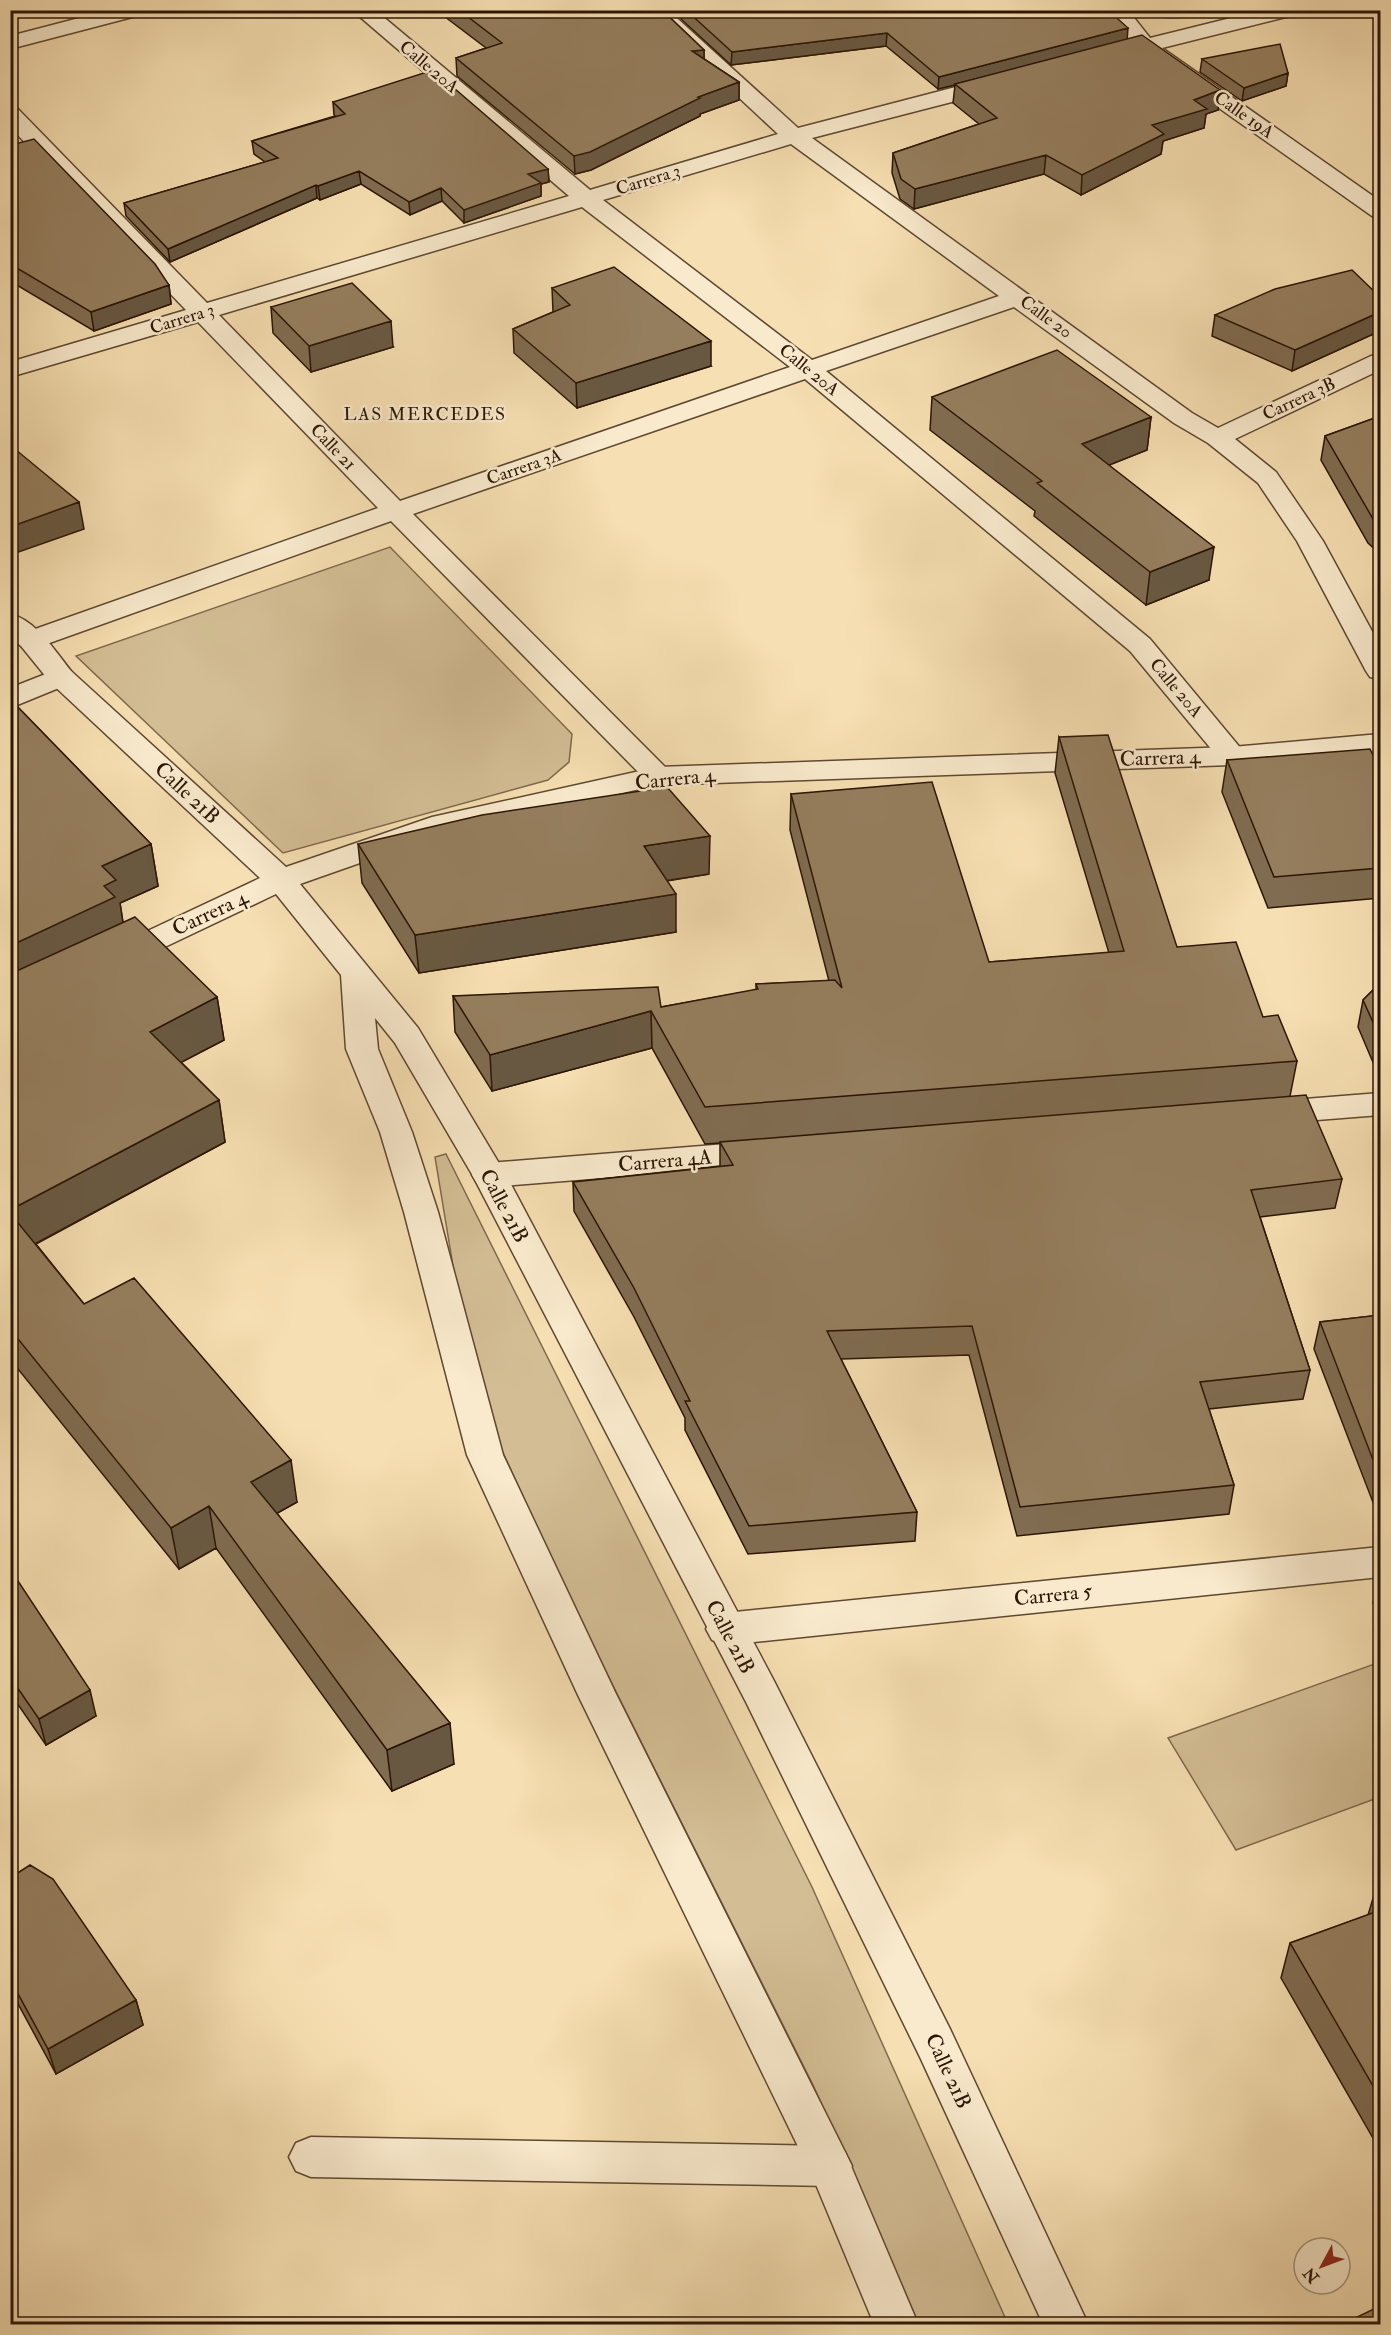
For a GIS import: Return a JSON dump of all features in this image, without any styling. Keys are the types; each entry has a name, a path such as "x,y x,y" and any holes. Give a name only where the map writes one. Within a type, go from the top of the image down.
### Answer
{"street":[{"path":"10,43 137,10"},
{"name":"Calle 20A","path":"362,10 587,199 808,369 1140,645 1232,756"},
{"name":"Calle 20","path":"655,10 794,136 1183,418 1217,438 1266,478 1310,541 1380,671"},
{"name":"Calle 19A","path":"1117,10 1144,45 1380,211"},
{"path":"1087,60 1291,10"},
{"name":"Carrera 3","path":"10,370 794,136 1020,77"},
{"name":"Calle 21","path":"10,114 395,511 658,776"},
{"name":"Carrera 3A","path":"21,631 395,511 1019,297"},
{"name":"Carrera 3B","path":"1217,438 1380,361"},
{"name":"Calle 21B","path":"21,631 61,677 281,879 356,970 406,1036 489,1175 760,1692 935,2043 1066,2325"},
{"path":"10,699 61,677"},
{"name":"Carrera 4","path":"86,972 281,879 442,824 658,776 1232,756 1380,743"},
{"path":"356,970 362,1048 396,1132 421,1212 485,1455 597,1695 830,2166 896,2325"},
{"path":"1238,1115 1380,1104"},
{"name":"Carrera 4A","path":"489,1175 798,1150"},
{"name":"Carrera 5","path":"725,1629 1380,1562"},
{"path":"311,2157 830,2166"}],"shaded area":[{"path":"1141,11 1215,11 1169,18"},
{"path":"390,547 572,734 569,762 548,780 283,853 76,656"},
{"path":"446,1154 812,1887 1008,2324 919,2324 813,2085 571,1602 495,1435 455,1278 435,1157"},
{"path":"1380,1662 1380,1797 1236,1850 1168,1738"}],"building":[{"path":"459,10 662,10 704,50 692,51 739,82 698,97 700,98 590,152 574,156 456,58 502,43"},
{"path":"686,10 1108,10 1128,28 939,77 887,33 732,52"},
{"path":"1142,35 1220,90 1194,100 1207,109 1152,125 1164,134 1082,175 1046,155 915,189 901,179 893,153 997,118 955,84"},
{"path":"1280,44 1288,73 1244,88 1202,59"},
{"path":"433,70 548,169 528,174 541,183 464,210 441,188 409,202 359,171 316,185 168,249 124,203 278,158 252,141 345,114 333,102"},
{"path":"10,137 19,143 34,139 155,264 169,285 91,312 10,264"},
{"path":"614,267 711,341 576,383 513,329 570,305 552,288"},
{"path":"1352,270 1380,297 1380,312 1295,350 1215,315 1275,289"},
{"path":"352,283 391,321 309,346 271,307"},
{"path":"1057,350 1151,417 1082,444 1214,547 1150,572 1037,483 1042,481 932,397"},
{"path":"1380,416 1380,525 1373,519 1325,436"},
{"path":"10,445 79,502 10,527"},
{"path":"10,699 151,844 102,866 116,880 104,886 115,897 10,946"},
{"path":"1108,735 1177,947 1236,942 1263,1017 1278,1015 1297,1061 705,1107 651,1011 490,1055 453,996 658,987 661,1007 758,989 756,984 835,980 842,988 791,794 932,782 989,962 1124,951 1059,737"},
{"path":"1370,749 1376,761 1380,761 1380,868 1274,877 1227,760"},
{"path":"667,787 710,836 644,846 676,894 415,935 358,844 482,815"},
{"path":"135,917 217,997 150,1032 219,1100 10,1210 10,974"},
{"path":"1380,983 1380,1038 1363,1000"},
{"path":"1306,1095 1342,1179 1251,1190 1310,1370 1200,1382 1234,1485 1020,1507 972,1326 827,1331 917,1512 749,1526 685,1401 690,1401 634,1288 573,1182 733,1165 720,1142"},
{"path":"10,1213 84,1304 134,1278 291,1460 251,1482 450,1723 387,1750 209,1506 171,1528 10,1329"},
{"path":"1380,1315 1380,1478 1320,1322"},
{"path":"10,1569 90,1690 39,1719 10,1677"},
{"path":"30,1865 53,1879 136,2000 48,2049 10,1979 10,1878"},
{"path":"1380,1892 1380,2098 1290,1943 1378,1911 1374,1895"},
{"path":"1380,2306 1380,2325 1341,2325"}],"district":[{"name":"LAS MERCEDES","path":"425,414"}]}
